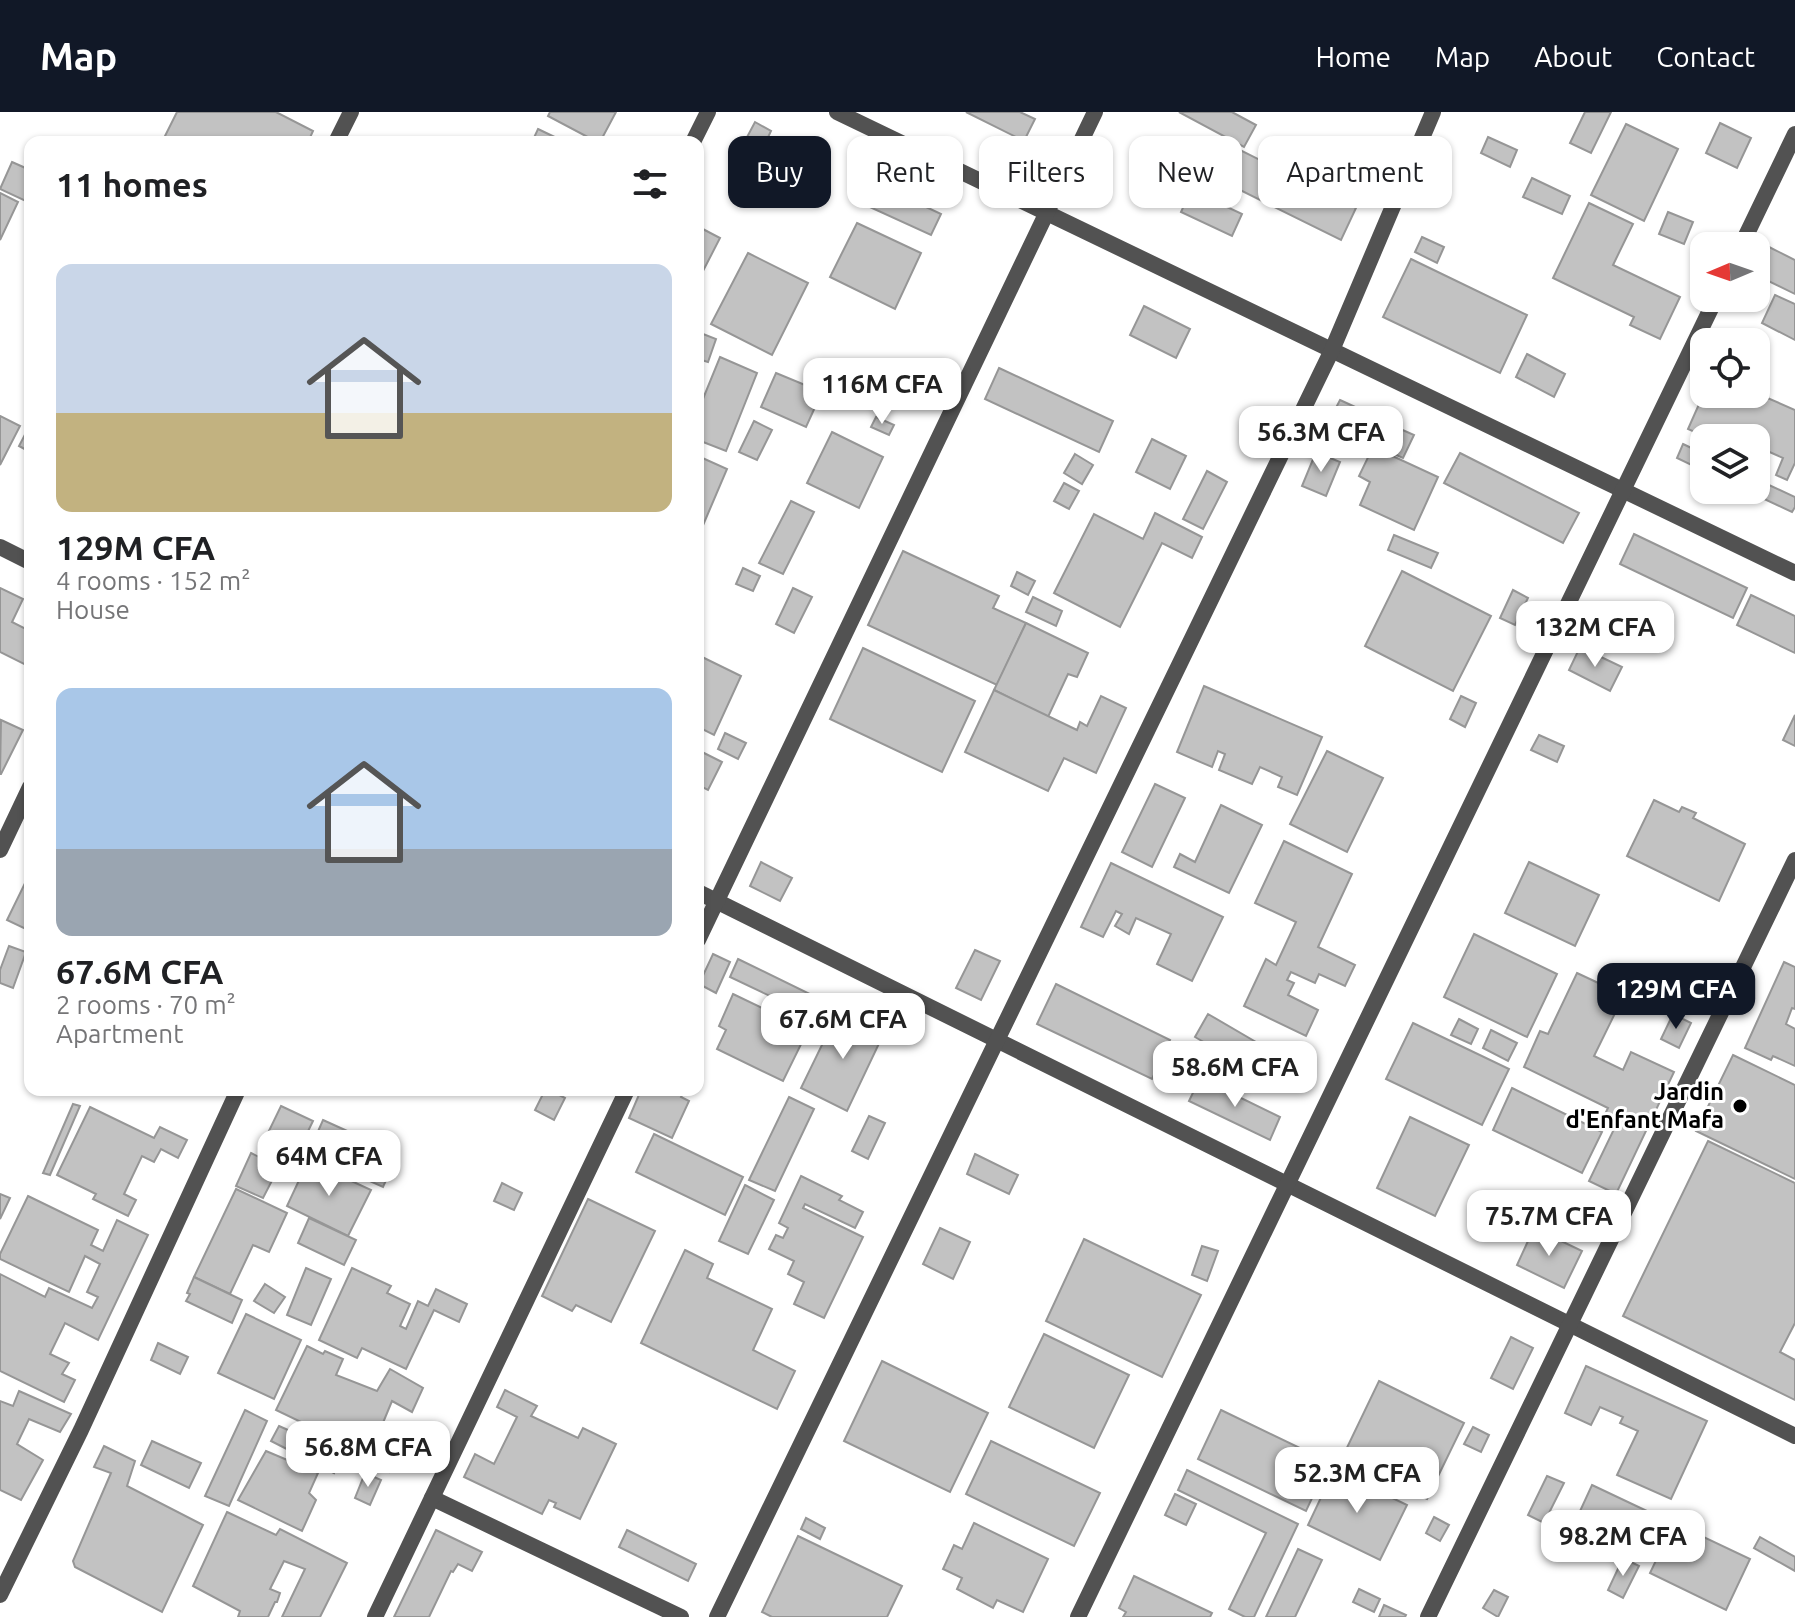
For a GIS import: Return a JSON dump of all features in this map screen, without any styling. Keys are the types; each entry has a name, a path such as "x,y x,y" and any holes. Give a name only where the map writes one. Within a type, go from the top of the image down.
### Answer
{"street":[{"path":"339,136 351,112"},
{"path":"696,136 708,112"},
{"path":"837,112 1795,573"},
{"path":"704,928 1095,112"},
{"path":"717,1617 1332,350 1433,112"},
{"path":"1748,232 1795,134"},
{"path":"1078,1617 1709,312"},
{"path":"0,547 24,559"},
{"path":"0,850 24,800"},
{"path":"1428,1617 1795,860"},
{"path":"704,895 1795,1436"},
{"path":"0,1595 81,1430 235,1096"},
{"path":"375,1617 624,1096"},
{"path":"432,1498 681,1617"}],"building":[{"path":"177,112 276,112 313,131 311,136 165,136"},
{"path":"550,112 616,112 603,136 586,136 548,116"},
{"path":"966,112 1020,112 1035,119 1026,136 1014,136"},
{"path":"1179,112 1232,112 1256,125 1244,147 1242,136 1224,136"},
{"path":"1585,112 1611,112 1591,153 1570,143"},
{"path":"755,122 771,131 769,136 748,136"},
{"path":"1720,123 1751,138 1737,168 1706,153"},
{"path":"1626,124 1678,149 1644,221 1591,195"},
{"path":"538,129 553,136 535,136"},
{"path":"1488,137 1517,150 1510,167 1481,153"},
{"path":"1242,151 1258,159 1258,199 1242,191"},
{"path":"12,162 24,167 24,200 0,189"},
{"path":"1532,178 1570,196 1562,214 1523,197"},
{"path":"0,193 18,202 0,240"},
{"path":"1589,203 1633,224 1613,265 1680,297 1660,339 1630,325 1634,317 1553,278"},
{"path":"872,208 928,208 941,214 931,235"},
{"path":"1183,208 1229,208 1242,214 1232,236 1181,212"},
{"path":"1277,208 1356,208 1341,240"},
{"path":"1668,212 1693,222 1684,244 1659,234"},
{"path":"857,223 921,253 895,309 830,277"},
{"path":"704,230 720,238 704,269"},
{"path":"1422,237 1444,247 1437,263 1415,252"},
{"path":"1770,248 1795,260 1795,294 1770,282"},
{"path":"748,253 808,283 772,355 711,324"},
{"path":"1411,259 1527,315 1500,373 1383,317"},
{"path":"1775,295 1795,304 1795,340 1762,323 1770,312"},
{"path":"1144,306 1190,329 1176,358 1130,335"},
{"path":"704,334 716,339 708,362 704,361"},
{"path":"1527,354 1565,374 1554,397 1516,377"},
{"path":"720,357 757,373 726,451 704,442 704,396"},
{"path":"999,368 1113,421 1099,452 985,399"},
{"path":"776,373 822,392 806,427 761,407"},
{"path":"1770,399 1795,410 1795,463 1787,480 1776,475 1783,458 1770,452 1770,424 1690,424 1697,408 1770,408"},
{"path":"1340,400 1364,411 1351,438 1327,425"},
{"path":"0,416 20,426 0,465"},
{"path":"876,417 894,425 889,435 871,427"},
{"path":"754,421 772,430 757,460 739,452"},
{"path":"1389,424 1414,435 1403,458 1378,447"},
{"path":"832,432 883,457 859,508 807,483"},
{"path":"1152,439 1186,456 1170,489 1136,472"},
{"path":"1683,444 1690,447 1690,464 1677,458"},
{"path":"1373,447 1438,477 1414,530 1360,505 1370,482 1359,476"},
{"path":"1316,452 1340,462 1326,496 1302,486"},
{"path":"1460,453 1579,513 1563,543 1444,483"},
{"path":"1075,454 1093,465 1082,484 1064,473"},
{"path":"704,459 727,469 704,523"},
{"path":"1207,471 1227,482 1203,529 1183,519"},
{"path":"1064,483 1079,491 1069,509 1054,501"},
{"path":"1770,485 1795,497 1792,512 1770,502"},
{"path":"791,501 814,512 783,574 759,563"},
{"path":"1155,513 1202,537 1192,558 1162,543 1120,627 1054,593 1094,514 1143,539"},
{"path":"1634,534 1747,588 1733,618 1620,564"},
{"path":"1394,535 1438,553 1431,568 1388,550"},
{"path":"903,551 999,596 993,608 1026,623 997,685 868,625"},
{"path":"743,568 760,576 753,591 736,584"},
{"path":"1402,571 1491,616 1453,691 1365,646"},
{"path":"1017,572 1035,581 1028,595 1011,586"},
{"path":"0,588 23,599 12,622 24,628 24,664 0,652"},
{"path":"793,588 812,597 794,633 776,624"},
{"path":"1513,590 1528,598 1515,625 1500,618"},
{"path":"1751,595 1795,616 1795,653 1737,625"},
{"path":"1033,597 1062,611 1056,626 1026,612"},
{"path":"1026,623 1088,653 1077,677 1068,674 1048,717 994,690"},
{"path":"1580,647 1622,667 1610,691 1569,670"},
{"path":"863,648 975,701 942,772 830,719"},
{"path":"704,658 741,676 714,735 704,730"},
{"path":"1204,686 1322,737 1297,795 1278,787 1282,777 1260,767 1252,784 1219,770 1225,754 1218,751 1212,767 1177,752"},
{"path":"994,690 1077,730 1080,722 1087,726 1101,696 1126,708 1096,773 1064,758 1048,791 965,752"},
{"path":"1461,696 1476,703 1465,727 1450,719"},
{"path":"1795,715 1795,746 1783,740"},
{"path":"1,720 23,730 0,774"},
{"path":"725,733 746,743 738,759 718,749"},
{"path":"1539,735 1564,746 1557,762 1531,750"},
{"path":"1327,751 1383,778 1347,852 1290,824"},
{"path":"704,753 722,762 708,790 704,788"},
{"path":"1155,784 1185,798 1152,867 1122,852"},
{"path":"1654,800 1679,812 1682,807 1696,813 1693,818 1745,844 1719,901 1627,856"},
{"path":"1221,805 1262,825 1229,893 1174,867 1180,854 1195,862"},
{"path":"1284,841 1352,874 1318,947 1355,965 1345,986 1319,974 1315,983 1291,972 1287,980 1294,983 1288,995 1318,1010 1306,1036 1244,1006 1266,959 1276,965 1296,922 1255,903"},
{"path":"761,862 792,878 780,901 750,886"},
{"path":"1529,862 1599,895 1575,946 1505,913"},
{"path":"1111,863 1223,917 1192,981 1157,964 1171,934 1136,918 1129,934 1115,926 1122,914 1116,911 1103,937 1081,927"},
{"path":"24,885 24,928 7,920"},
{"path":"1474,934 1557,974 1527,1037 1444,997"},
{"path":"9,946 24,951 13,988 0,983 0,970"},
{"path":"975,950 1000,961 981,1000 956,988"},
{"path":"713,954 730,962 716,993 704,987 704,973"},
{"path":"738,959 822,1000 814,1017 730,977"},
{"path":"1784,962 1795,967 1795,1009 1792,1008 1786,1024 1795,1029 1795,1066 1773,1056 1771,1060 1745,1048"},
{"path":"1577,973 1624,995 1594,1056 1623,1070 1631,1052 1674,1072 1616,1194 1589,1181 1617,1123 1604,1116 1608,1108 1524,1067 1540,1031 1548,1034"},
{"path":"1056,984 1170,1040 1152,1079 1037,1024"},
{"path":"733,994 808,1030 783,1081 717,1049 726,1030 719,1026"},
{"path":"839,1010 884,1033 847,1111 801,1088"},
{"path":"1208,1014 1268,1049 1255,1072 1195,1037"},
{"path":"1673,1014 1691,1023 1679,1048 1661,1039"},
{"path":"1459,1019 1478,1029 1471,1044 1451,1035"},
{"path":"1413,1023 1509,1069 1482,1125 1386,1079"},
{"path":"1491,1030 1517,1043 1508,1061 1483,1048"},
{"path":"1296,1054 1309,1059 1304,1074 1291,1068"},
{"path":"1733,1055 1795,1085 1795,1179 1696,1131"},
{"path":"1200,1078 1280,1117 1270,1140 1189,1101"},
{"path":"1512,1088 1602,1132 1582,1173 1493,1130"},
{"path":"542,1096 565,1098 554,1120 535,1110"},
{"path":"638,1096 681,1096 689,1101 672,1138 629,1118"},
{"path":"789,1097 814,1109 775,1191 749,1180"},
{"path":"73,1104 80,1106 50,1175 43,1173"},
{"path":"281,1106 313,1121 298,1152 266,1137"},
{"path":"90,1107 154,1138 160,1127 187,1140 178,1158 161,1149 154,1162 142,1156 124,1194 136,1200 128,1216 93,1199 96,1194 57,1175"},
{"path":"869,1116 885,1123 868,1159 852,1151"},
{"path":"1410,1117 1469,1145 1435,1216 1377,1188"},
{"path":"323,1120 398,1154 383,1187 345,1170 348,1161 312,1145"},
{"path":"654,1134 743,1177 725,1215 636,1172"},
{"path":"1708,1141 1795,1183 1795,1323 1780,1352 1795,1360 1795,1400 1623,1316"},
{"path":"251,1153 279,1167 263,1198 236,1186"},
{"path":"975,1154 1018,1175 1009,1194 967,1174"},
{"path":"308,1161 371,1190 348,1236 287,1206"},
{"path":"801,1176 842,1196 839,1200 863,1212 855,1228 805,1204 803,1208 863,1237 824,1318 794,1304 804,1282 788,1274 794,1261 769,1249 776,1235 783,1238 788,1228 779,1223"},
{"path":"502,1183 522,1193 514,1210 494,1201"},
{"path":"745,1185 774,1200 748,1254 719,1241"},
{"path":"236,1189 287,1213 269,1252 253,1245 230,1294 194,1277"},
{"path":"0,1194 10,1198 0,1219"},
{"path":"28,1196 98,1230 91,1245 103,1251 117,1220 148,1235 98,1340 65,1323 50,1354 69,1363 62,1374 75,1380 64,1402 0,1371 0,1274 45,1297 49,1288 92,1308 98,1297 87,1292 100,1264 85,1256 69,1292 0,1259"},
{"path":"588,1199 655,1231 611,1322 576,1305 572,1311 542,1296"},
{"path":"309,1218 356,1240 344,1265 298,1243"},
{"path":"940,1228 970,1242 953,1279 923,1264"},
{"path":"1534,1228 1582,1251 1564,1288 1517,1265"},
{"path":"1084,1239 1201,1295 1162,1377 1046,1321"},
{"path":"1202,1246 1218,1251 1207,1281 1192,1275"},
{"path":"685,1250 713,1264 707,1278 772,1309 753,1350 795,1371 777,1409 641,1343"},
{"path":"306,1268 331,1279 311,1325 287,1315"},
{"path":"352,1268 391,1286 387,1293 410,1304 400,1326 406,1329 418,1301 428,1306 436,1289 467,1304 459,1322 434,1310 406,1369 362,1348 357,1358 319,1340"},
{"path":"194,1277 242,1300 232,1323 186,1301"},
{"path":"265,1284 285,1297 274,1313 254,1301"},
{"path":"246,1314 301,1340 274,1399 218,1373"},
{"path":"1044,1334 1129,1375 1094,1448 1009,1407"},
{"path":"1511,1337 1533,1348 1513,1389 1491,1378"},
{"path":"158,1343 188,1357 180,1374 151,1360"},
{"path":"307,1346 343,1359 336,1375 377,1391 390,1369 423,1388 412,1412 392,1401 375,1442 398,1453 389,1472 347,1452 353,1447 276,1410"},
{"path":"882,1361 988,1413 950,1492 844,1441"},
{"path":"1586,1366 1707,1421 1671,1499 1617,1475 1638,1431 1620,1423 1623,1417 1600,1407 1591,1425 1565,1413"},
{"path":"1379,1381 1464,1423 1427,1499 1342,1458"},
{"path":"505,1390 537,1406 531,1416 578,1438 583,1428 616,1444 580,1519 554,1507 556,1503 549,1500 542,1514 464,1477 475,1454 494,1464 517,1417 497,1407"},
{"path":"19,1391 71,1414 60,1432 29,1419 17,1444 43,1460 21,1500 0,1490 0,1401 13,1406"},
{"path":"245,1410 267,1421 229,1506 205,1496"},
{"path":"1221,1410 1329,1462 1306,1511 1198,1459"},
{"path":"279,1426 342,1454 334,1473 271,1441"},
{"path":"1473,1427 1489,1435 1481,1452 1464,1444"},
{"path":"152,1441 201,1463 189,1488 141,1465"},
{"path":"991,1441 1100,1493 1074,1546 966,1494"},
{"path":"104,1446 135,1461 127,1486 203,1525 162,1612 75,1567 73,1561 111,1473 94,1467"},
{"path":"266,1451 318,1473 309,1493 316,1500 302,1531 238,1500"},
{"path":"1187,1470 1298,1524 1254,1617 1245,1617 1229,1609 1266,1533 1178,1490"},
{"path":"1334,1470 1407,1505 1380,1560 1308,1525"},
{"path":"365,1473 381,1480 370,1505 355,1498"},
{"path":"1547,1476 1564,1483 1544,1523 1528,1515"},
{"path":"1592,1485 1666,1520 1649,1557 1575,1522"},
{"path":"1175,1494 1196,1504 1186,1525 1165,1515"},
{"path":"227,1512 276,1535 280,1529 347,1563 320,1617 282,1617 305,1569 284,1561 270,1589 280,1593 268,1617 238,1617 240,1611 193,1586"},
{"path":"1434,1517 1449,1525 1440,1541 1426,1533"},
{"path":"806,1518 825,1528 820,1539 801,1529"},
{"path":"974,1523 1048,1559 1023,1612 997,1600 993,1608 957,1589 962,1578 943,1569 954,1545 962,1549"},
{"path":"1674,1523 1750,1559 1726,1610 1650,1573"},
{"path":"436,1530 482,1552 472,1571 458,1564 451,1571 429,1617 394,1617"},
{"path":"627,1530 696,1564 688,1581 619,1547"},
{"path":"798,1536 902,1586 887,1617 772,1617 762,1612"},
{"path":"1760,1537 1795,1557 1795,1571 1754,1548"},
{"path":"1298,1549 1322,1560 1295,1617 1266,1617"},
{"path":"1623,1558 1639,1566 1623,1598 1608,1590"},
{"path":"1134,1576 1212,1613 1210,1617 1123,1617 1126,1612 1119,1608"},
{"path":"1359,1589 1380,1599 1374,1612 1353,1602"},
{"path":"1494,1590 1508,1597 1498,1617 1483,1608"},
{"path":"1384,1605 1406,1615 1405,1617 1379,1617"}],"place":[{"name":"Jardin d'Enfant Mafa","path":"1740,1106"}]}
